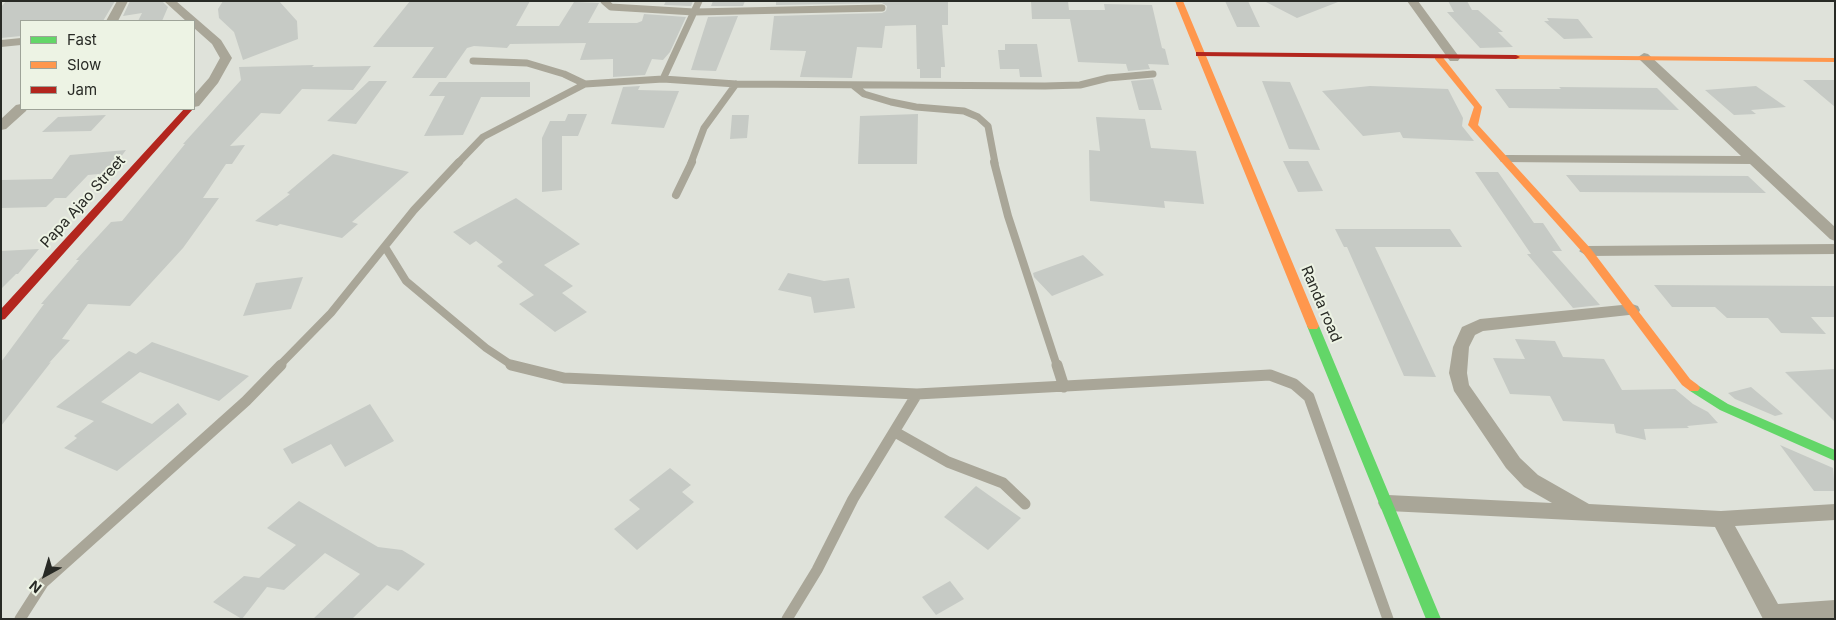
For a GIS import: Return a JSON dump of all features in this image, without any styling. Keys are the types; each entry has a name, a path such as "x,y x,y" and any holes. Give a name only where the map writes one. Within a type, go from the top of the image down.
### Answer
{"street":[{"path":"113,20 123,1"},
{"path":"170,1 192,20"},
{"name":"Randa road","path":"1179,1 1199,54 1388,503 1434,619"},
{"path":"1412,1 1454,58"},
{"path":"195,23 217,42 226,58 214,80 195,102"},
{"path":"1,44 20,42"},
{"path":"1199,54 1454,58 1644,57 1835,60"},
{"path":"1438,57 1478,107 1472,125 1506,159 1588,251 1686,382 1703,396 1724,407 1835,456"},
{"path":"1644,57 1835,236"},
{"path":"1,126 20,109"},
{"name":"Papa Ajao Street","path":"1,316 188,110"},
{"path":"1506,159 1753,160"},
{"path":"1588,251 1835,249"},
{"path":"1586,512 1531,481 1513,462 1460,386 1458,373 1461,347 1468,331 1480,325 1632,310"},
{"path":"1388,503 1721,519 1835,512"},
{"path":"1721,519 1773,616 1835,610"}],"lane":[{"path":"604,1 611,7 694,12 882,8"},
{"path":"663,79 699,1"},
{"path":"472,60 527,63 564,74 585,84"},
{"path":"20,619 25,608 43,583 246,401 331,313 414,210 483,137 514,118 585,84 663,79 736,84 854,86 1080,85 1108,78 1152,74"},
{"path":"676,195 699,146 704,128 736,84"},
{"path":"854,86 864,94 891,102 916,107 964,111 978,117 988,126 990,149 1008,216 1064,387"},
{"path":"385,247 406,281 486,348 514,367 564,378 917,394 1270,375 1294,384 1309,397 1388,619"},
{"path":"788,619 821,563 852,499 917,394"},
{"path":"895,432 948,462 1003,483 1025,504"}],"building":[{"path":"6,1 115,1 104,20 20,20 20,36 1,38 1,7"},
{"path":"130,1 162,1 168,7 162,20 138,20 142,13 123,16"},
{"path":"223,1 279,1 297,21 298,39 243,60 234,32 219,18 218,9"},
{"path":"410,1 530,1 516,26 559,26 574,2 599,3 588,23 637,23 642,21 644,14 686,17 670,52 663,60 652,59 645,75 613,77 613,59 580,60 586,43 510,44 507,48 474,46 467,48 446,78 412,78 434,47 373,47"},
{"path":"666,1 693,1 691,6 664,5"},
{"path":"713,1 745,1 743,6 711,6"},
{"path":"776,1 948,1 948,25 942,25 945,67 941,67 941,78 920,78 920,69 917,69 916,25 885,26 882,48 857,47 852,78 800,77 806,51 770,50 774,16 882,13 886,11 887,6 882,3 776,5"},
{"path":"1031,1 1068,1 1069,10 1105,10 1104,4 1152,5 1162,48 1165,49 1169,65 1148,64 1150,69 1128,71 1126,64 1078,62 1070,19 1032,19"},
{"path":"1225,1 1248,1 1260,27 1237,27"},
{"path":"1264,1 1338,1 1338,2 1297,18"},
{"path":"1448,1 1467,1 1472,10 1478,10 1503,32 1498,32 1513,47 1480,48 1447,12 1454,12"},
{"path":"738,16 716,71 691,70 708,17"},
{"path":"1547,18 1578,19 1593,38 1564,39 1544,21 1549,21"},
{"path":"1005,44 1037,44 1042,77 1020,77 1019,69 1000,69 998,50 1005,50"},
{"path":"314,65 312,67 371,66 353,90 302,89 280,114 261,113 230,146 245,145 232,164 226,164 203,198 219,198 183,248 130,306 88,304 62,339 70,340 49,363 51,362 1,426 1,362 44,304 41,304 79,260 76,260 111,222 122,221 185,144 183,144 241,80 239,67"},
{"path":"1153,79 1162,110 1139,110 1131,81"},
{"path":"1803,80 1835,80 1835,107"},
{"path":"369,81 387,81 356,124 327,121"},
{"path":"1262,81 1290,82 1320,150 1289,149"},
{"path":"439,82 530,82 530,97 481,97 463,135 424,136 445,96 429,96"},
{"path":"640,86 638,90 679,91 664,128 611,124 623,87"},
{"path":"1370,86 1448,89 1463,118 1462,126 1474,141 1403,138 1400,132 1363,136 1322,91"},
{"path":"1756,86 1786,107 1751,110 1756,114 1734,115 1705,90"},
{"path":"1559,87 1657,88 1679,110 1509,108 1495,89 1561,89"},
{"path":"568,114 587,114 578,136 562,136 562,190 542,192 542,138 550,121 565,121"},
{"path":"918,114 917,164 858,164 860,116"},
{"path":"106,115 91,131 42,132 58,117"},
{"path":"732,115 749,115 747,138 730,139"},
{"path":"1096,117 1145,119 1151,148 1196,151 1204,204 1164,201 1165,208 1090,201 1089,150 1100,151"},
{"path":"126,150 109,173 88,175 66,198 55,198 46,207 1,208 1,180 52,179 70,155"},
{"path":"333,154 409,172 352,222 358,224 342,238 280,224 277,226 255,221 290,194 287,193"},
{"path":"1283,161 1308,161 1323,191 1298,192"},
{"path":"1475,172 1498,172 1534,223 1543,223 1562,251 1552,251 1600,305 1573,308 1527,254 1531,254"},
{"path":"1566,175 1748,176 1766,193 1580,192"},
{"path":"516,198 580,244 544,265 573,286 562,293 587,312 555,332 519,304 534,295 497,266 503,262 476,241 470,245 453,232"},
{"path":"1335,229 1450,229 1462,247 1375,247 1436,377 1404,376 1347,247 1344,247"},
{"path":"39,249 18,274 1,289 1,251"},
{"path":"1083,255 1104,275 1052,296 1034,277 1033,273"},
{"path":"788,273 824,281 849,278 855,308 814,313 811,297 778,290"},
{"path":"303,277 291,309 243,316 256,283"},
{"path":"1654,285 1835,286 1835,317 1811,317 1826,334 1781,333 1768,318 1727,318 1715,307 1672,307"},
{"path":"1515,339 1555,341 1563,357 1604,359 1622,390 1675,389 1693,404 1708,412 1718,423 1687,426 1689,428 1644,429 1646,440 1616,433 1614,424 1563,421 1550,396 1510,394 1493,358 1525,359"},
{"path":"152,342 249,376 219,401 140,372 101,402 152,424 178,403 187,414 117,471 64,448 77,438 74,436 94,421 56,407 129,351 136,354"},
{"path":"1835,369 1835,422 1785,372"},
{"path":"1751,387 1783,414 1775,416 1735,399 1728,393"},
{"path":"370,404 394,441 345,467 331,444 292,464 283,449"},
{"path":"1780,445 1833,468 1835,491 1814,491"},
{"path":"670,468 691,485 682,492 694,502 637,550 614,529 640,509 629,500"},
{"path":"976,486 1021,518 988,550 944,517"},
{"path":"299,501 378,547 402,550 425,564 398,591 387,585 352,619 313,619 360,574 325,553 284,590 267,587 242,619 213,602 244,576 259,578 296,545 267,528"},
{"path":"950,581 964,599 936,615 922,597"}],"traffic: fast":[{"path":"1313,326 1434,619"},
{"path":"1694,388 1724,407 1835,456"}],"traffic: slow":[{"path":"1179,1 1313,326"},
{"path":"1438,57 1478,107 1473,125 1587,251 1686,382 1694,388"},
{"path":"1516,57 1835,60"}],"traffic: jam":[{"path":"1199,54 1516,57"},
{"path":"1,316 188,110"}]}
